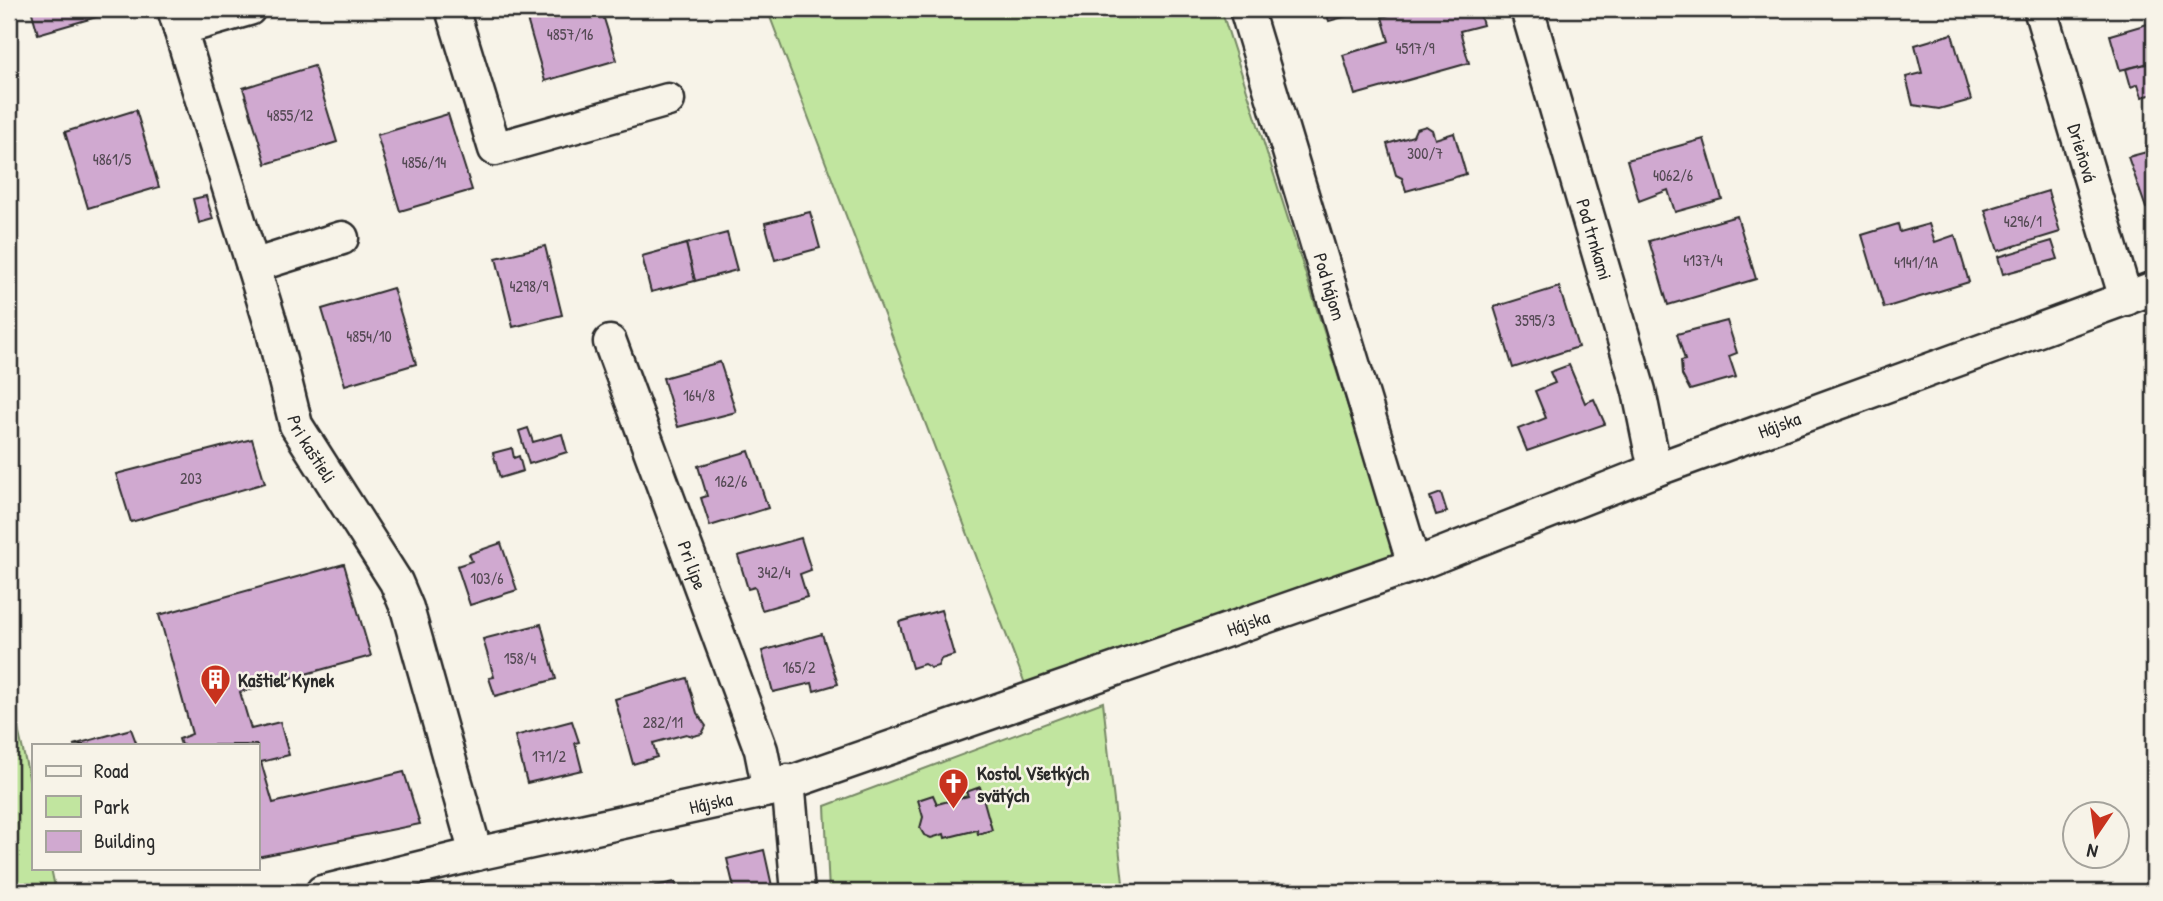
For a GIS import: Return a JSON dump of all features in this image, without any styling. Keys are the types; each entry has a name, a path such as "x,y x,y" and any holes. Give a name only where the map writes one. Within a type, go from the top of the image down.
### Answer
{"street":[{"name":"Pri kaštieli","path":"248,9 177,19 253,265 296,425 351,515 379,554 407,608 476,855"},
{"path":"452,9 495,149 668,100"},
{"name":"Pod hájom","path":"1247,9 1414,565"},
{"name":"Pod trnkami","path":"1527,9 1639,391 1655,470"},
{"name":"Drieňová","path":"2040,9 2140,294"},
{"path":"253,265 342,238"},
{"name":"Hájska","path":"322,892 779,785 1414,565 1655,470 2140,294"},
{"name":"Pri lipe","path":"610,342 761,750 779,785 798,892"}],"green space":[{"path":"767,9 1221,9 1396,557 1027,689"},
{"path":"9,690 32,790 32,870 51,870 56,892 9,892"},
{"path":"1103,702 1124,892 829,892 825,806"}],"building":[{"path":"31,9 109,9 110,13 38,34"},
{"path":"524,9 601,9 617,60 545,81"},
{"path":"1325,9 1371,9 1329,21"},
{"path":"1411,9 1478,9 1483,25 1460,31 1469,63 1355,95 1343,55 1389,41 1382,17"},
{"path":"2154,22 2154,62 2120,70 2110,35"},
{"path":"1952,34 1971,100 1939,109 1913,105 1906,77 1922,73 1915,45"},
{"path":"2154,62 2154,94 2142,97 2138,84 2131,87 2126,69"},
{"path":"314,66 337,142 266,164 243,88"},
{"path":"136,110 159,187 88,208 65,132"},
{"path":"448,114 472,190 400,211 377,135"},
{"path":"1426,126 1432,130 1435,139 1454,133 1466,174 1406,191 1402,178 1396,175 1387,144 1413,136 1416,129"},
{"path":"1704,139 1722,199 1675,212 1668,190 1639,201 1627,160"},
{"path":"2154,150 2154,206 2146,208 2128,157"},
{"path":"2048,191 2060,232 1998,251 1985,210"},
{"path":"206,196 213,219 199,223 193,199"},
{"path":"810,212 820,248 775,260 765,223"},
{"path":"1737,216 1756,279 1668,305 1649,241"},
{"path":"1898,224 1900,232 1929,224 1935,242 1955,235 1969,282 1884,308 1862,235"},
{"path":"727,233 737,270 695,281 686,244"},
{"path":"2052,241 2058,259 2003,274 1998,257"},
{"path":"686,244 695,281 651,292 642,256"},
{"path":"545,246 562,315 513,327 496,258"},
{"path":"1559,287 1578,347 1513,368 1494,307"},
{"path":"393,288 416,364 345,385 322,309"},
{"path":"1727,321 1737,353 1729,356 1736,377 1690,390 1682,375 1681,361 1685,360 1677,334"},
{"path":"720,362 736,412 678,427 663,378"},
{"path":"1569,365 1585,403 1594,399 1605,424 1527,451 1518,429 1546,418 1535,391 1555,383 1550,372"},
{"path":"528,428 533,442 562,434 567,452 529,464 519,431"},
{"path":"252,439 265,483 131,522 116,474"},
{"path":"512,448 514,458 519,456 523,471 500,478 493,453"},
{"path":"749,451 768,508 710,526 701,498 707,496 698,466"},
{"path":"1441,493 1447,512 1436,515 1430,497"},
{"path":"801,538 811,570 800,574 807,597 762,610 755,587 748,589 738,556"},
{"path":"501,543 517,590 470,605 457,566 472,561 469,554"},
{"name":"Kaštieľ Kynek","path":"344,564 371,656 240,692 251,729 280,722 289,755 261,762 273,803 404,772 420,824 259,857 259,744 181,744 179,739 192,734 159,615"},
{"path":"941,610 954,655 941,659 938,666 931,668 924,664 912,668 899,622"},
{"path":"541,624 556,679 495,696 489,678 494,677 483,639"},
{"path":"822,634 838,684 814,691 812,683 773,692 762,651"},
{"path":"687,678 697,713 706,726 702,734 686,734 653,743 657,757 633,764 615,699"},
{"path":"572,721 579,742 575,743 582,770 527,783 515,736"},
{"path":"131,729 137,744 77,744"},
{"name":"Kostol Všetkých svätých","path":"980,787 992,830 978,834 977,830 945,838 944,834 931,838 924,835 920,828 923,817 918,800 933,795 937,804 968,796 966,792"},
{"path":"764,850 772,886 765,888 766,892 735,892 727,859"},
{"path":"675,882 678,892 657,892 655,886"}],"place":[{"name":"Kaštieľ Kynek","path":"215,707"},
{"name":"Kostol Všetkých svätých","path":"954,811"}]}
